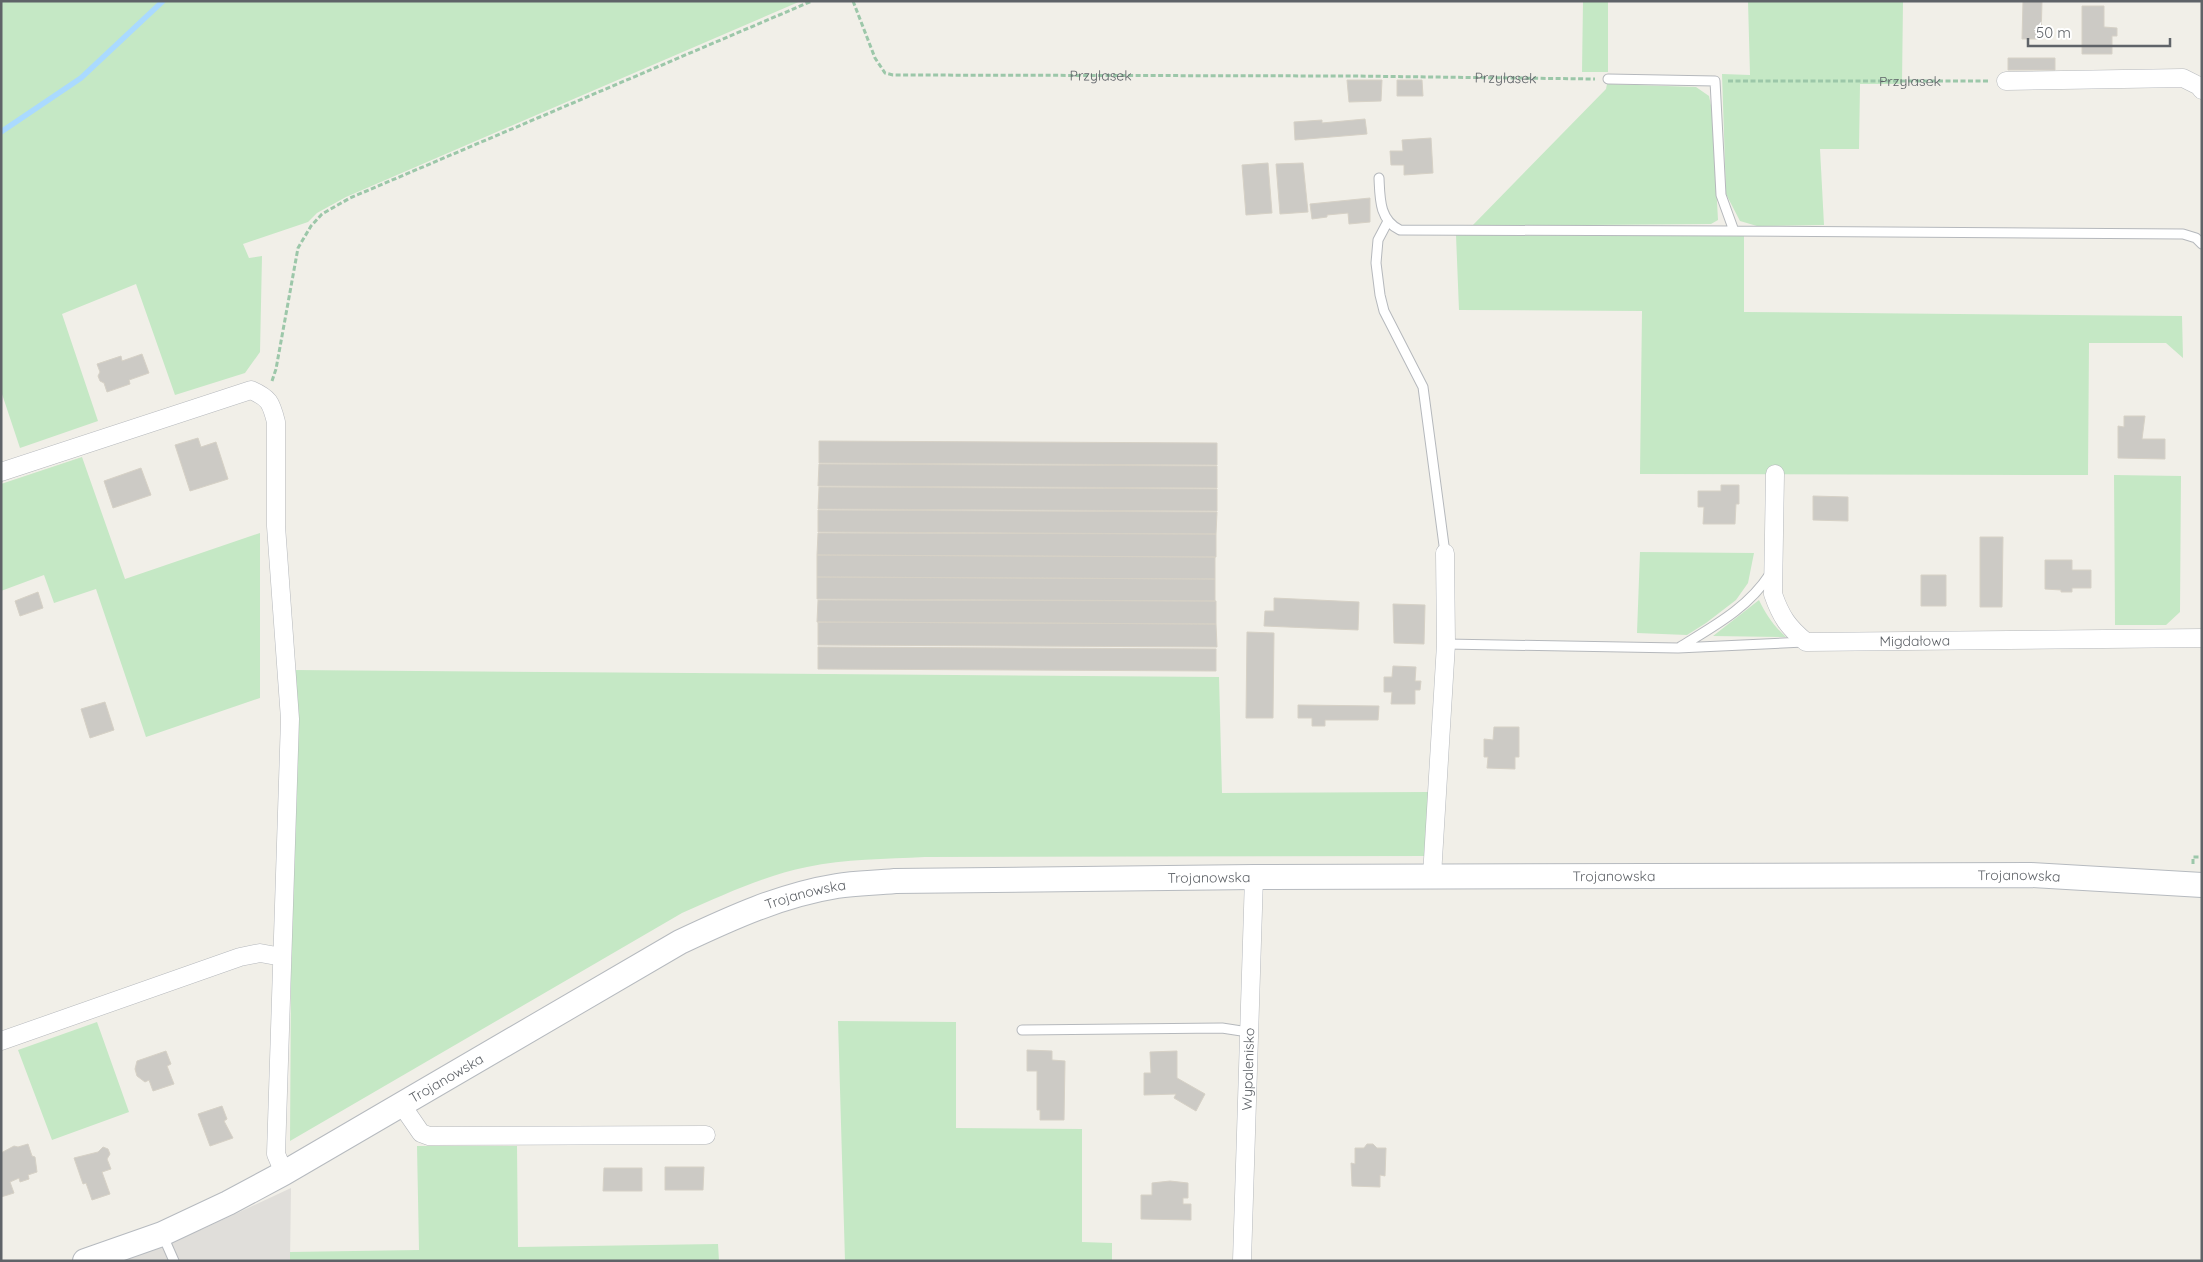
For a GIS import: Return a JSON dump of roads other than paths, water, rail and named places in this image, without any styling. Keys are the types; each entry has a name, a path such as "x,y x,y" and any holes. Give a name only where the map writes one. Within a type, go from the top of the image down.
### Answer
{"street":[{"path":"2006,81 2183,78 2199,86 2202,90"},
{"path":"1,472 251,390 266,397 272,408 276,422 276,526 290,719 276,1154 286,1171"},
{"path":"1776,474 1773,594 1779,611 1789,627 1806,642"},
{"path":"1432,876 1446,644 1445,553"},
{"name":"Migdałowa","path":"1806,642 2202,638"},
{"name":"Trojanowska","path":"85,1261 162,1234 228,1203 680,942 745,911 777,900 838,886 895,881 1254,877 2031,875 2195,877"},
{"name":"Wypalenisko","path":"1242,1261 1254,877"},
{"path":"1,1041 240,957 260,954 282,957"},
{"path":"401,1104 421,1132 429,1136 706,1135"}],"lane":[{"path":"1608,79 1715,81 1722,195 1734,231"},
{"path":"1379,178 1380,204 1388,222 1400,230 2183,234 2196,238 2202,244"},
{"path":"1388,222 1378,240 1376,263 1380,296 1384,312 1423,387 1445,553"},
{"path":"1678,648 1729,617 1755,595 1773,570"},
{"path":"1446,644 1678,648 1806,642"},
{"path":"1022,1030 1222,1028 1248,1032"},
{"path":"162,1234 174,1261"}],"waterway":[{"path":"1,132 81,78 163,1"}]}
